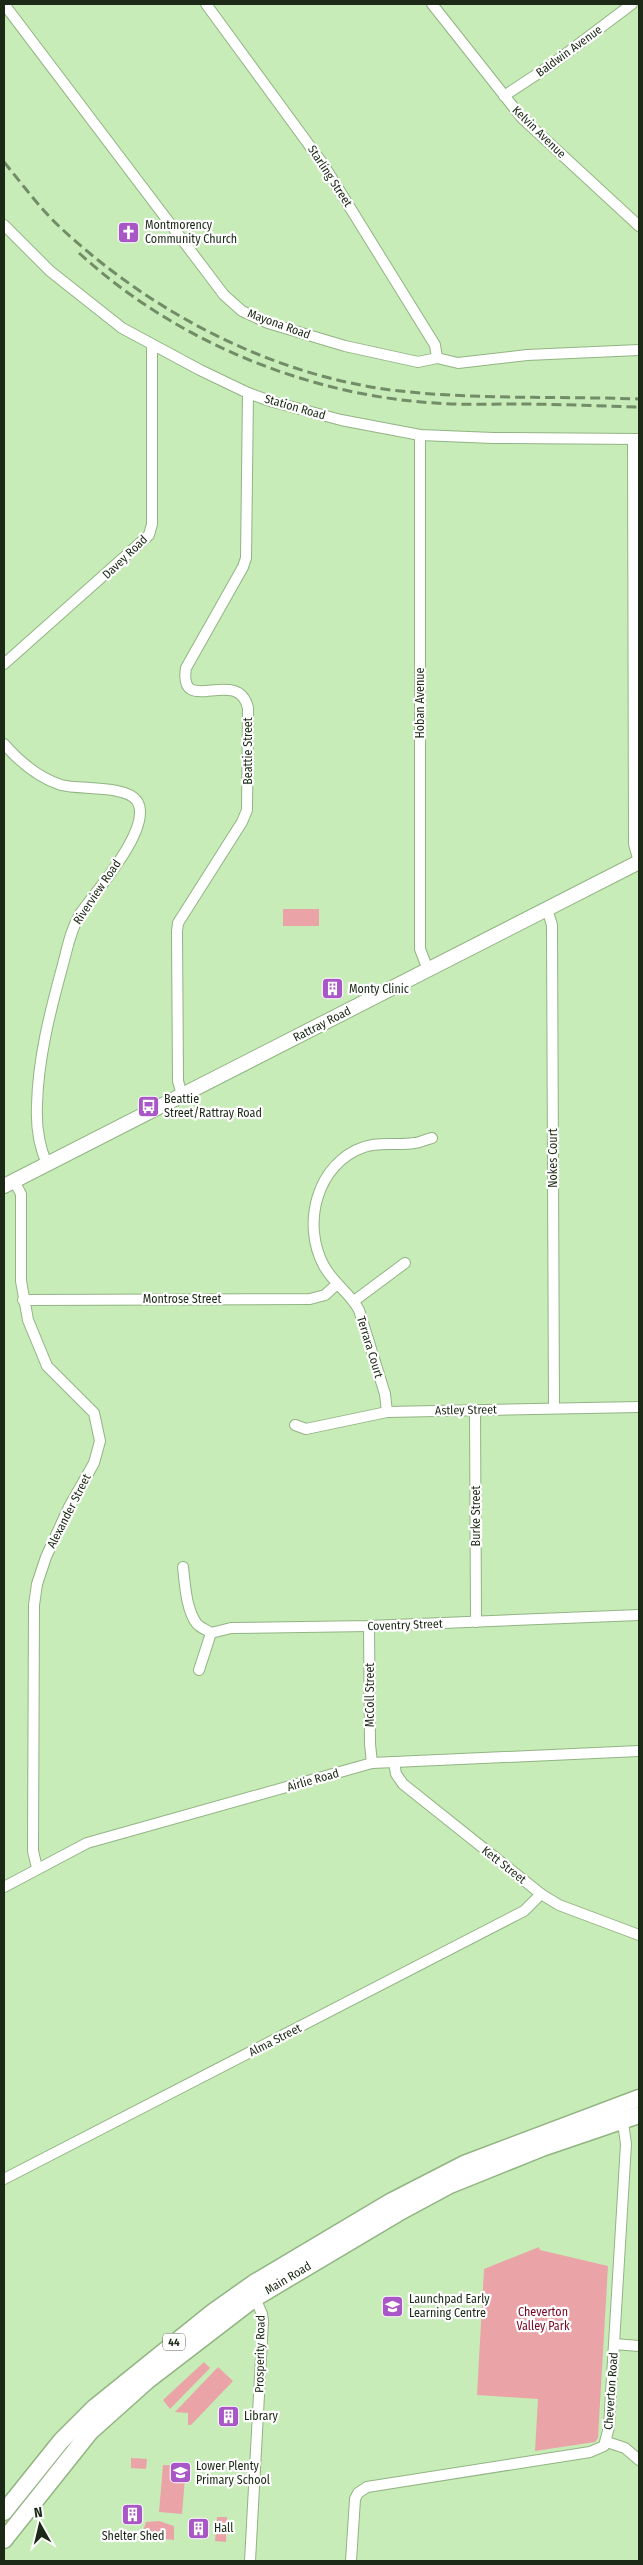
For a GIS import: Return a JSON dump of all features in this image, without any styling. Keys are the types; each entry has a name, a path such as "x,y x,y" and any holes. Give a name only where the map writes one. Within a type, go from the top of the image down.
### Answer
{"main road":[{"name":"Main Road","path":"4,2540 90,2432 147,2381 255,2298 398,2213 450,2185 621,2112 639,2098"},
{"name":"Main Road","path":"4,2512 61,2441 94,2408 213,2312 254,2283 392,2202 448,2172 621,2112 639,2115"}],"street":[{"name":"Mayona Road","path":"4,4 232,303 242,310 268,322 345,346 418,362 437,358 458,363 527,355 639,350"},
{"name":"Starling Street","path":"206,4 323,164 435,345 437,358"},
{"name":"Kelvin Avenue","path":"432,4 522,118 639,226"},
{"name":"Baldwin Avenue","path":"504,96 551,65 632,4"},
{"name":"Station Road","path":"4,225 50,271 122,328 248,393 341,420 420,435 493,438 636,439"},
{"name":"Davey Road","path":"4,664 149,535 152,524 152,345"},
{"name":"Beattie Street","path":"182,1095 178,1081 178,923 242,822 247,810 248,708 244,697 232,689 206,692 194,690 186,681 185,675 186,668 243,567 246,558 248,393"},
{"name":"Hoban Avenue","path":"420,435 420,949 428,970"},
{"path":"636,439 634,835 636,856 639,862"},
{"name":"Riverview Road","path":"4,744 19,760 50,780 74,787 120,791 137,800 141,809 139,826 126,849 75,924 52,1006 37,1106 41,1151 47,1164"},
{"name":"Rattray Road","path":"9,1184 639,862"},
{"name":"Nokes Court","path":"547,909 552,925 554,1408"},
{"name":"Terrara Court","path":"386,1412 384,1394 359,1310 354,1301 336,1285 321,1260 316,1244 315,1206 325,1180 335,1164 359,1149 379,1144 414,1144 432,1138"},
{"name":"Alexander Street","path":"9,1184 21,1194 21,1281 23,1300 41,1356 54,1375 94,1413 100,1440 94,1463 69,1507 46,1557 37,1584 34,1605 33,1851 37,1868"},
{"path":"354,1301 405,1263"},
{"name":"Montrose Street","path":"23,1300 310,1298 325,1296 336,1285"},
{"name":"Astley Street","path":"295,1425 306,1429 386,1412 639,1406"},
{"name":"Burke Street","path":"475,1410 476,1622"},
{"path":"183,1567 185,1585 194,1617 198,1625 211,1633 199,1670"},
{"name":"Coventry Street","path":"211,1633 242,1628 370,1626 639,1615"},
{"name":"McColl Street","path":"370,1626 370,1744 372,1763"},
{"name":"Airlie Road","path":"4,1887 87,1843 372,1763 639,1751"},
{"name":"Kett Street","path":"394,1762 396,1774 403,1784 541,1894 560,1905 639,1935"},
{"name":"Alma Street","path":"4,2179 498,1925 530,1908 541,1894"},
{"name":"Cheverton Road","path":"350,2561 355,2499 358,2493 367,2487 590,2452 601,2449 607,2442 626,2144 621,2112"},
{"name":"Prosperity Road","path":"250,2561 263,2321 255,2298"},
{"path":"614,2344 639,2346"},
{"path":"607,2442 625,2448 639,2460"}],"green space":[{"path":"283,909 319,909 319,926 283,926"},
{"name":"Cheverton Valley Park","path":"539,2247 540,2250 608,2266 598,2438 595,2442 535,2451 538,2399 477,2395 484,2269"},
{"path":"204,2362 210,2368 170,2409 163,2400"},
{"path":"218,2367 233,2381 191,2425 188,2425 188,2413 175,2412"},
{"path":"131,2458 147,2459 146,2469 131,2468"},
{"path":"163,2465 186,2466 182,2514 159,2512"},
{"path":"217,2517 227,2517 226,2542 215,2541"},
{"path":"159,2521 174,2526 174,2540 141,2537 146,2522"}],"railway":[{"path":"4,162 55,222 98,260 174,312 215,335 257,354 301,370 346,382 391,390 452,395 639,399"},
{"path":"79,253 117,284 157,312 200,337 245,358 291,375 338,389 387,398 445,404 545,404 639,407"}],"place":[{"name":"Montmorency Community Church","path":"129,232"},
{"name":"Monty Clinic","path":"333,989"},
{"name":"Beattie Street/Rattray Road","path":"148,1106"},
{"name":"Launchpad Early Learning Centre","path":"393,2306"},
{"name":"Library","path":"228,2416"},
{"name":"Lower Plenty Primary School","path":"180,2473"},
{"name":"Shelter Shed","path":"133,2515"},
{"name":"Hall","path":"198,2528"}]}
